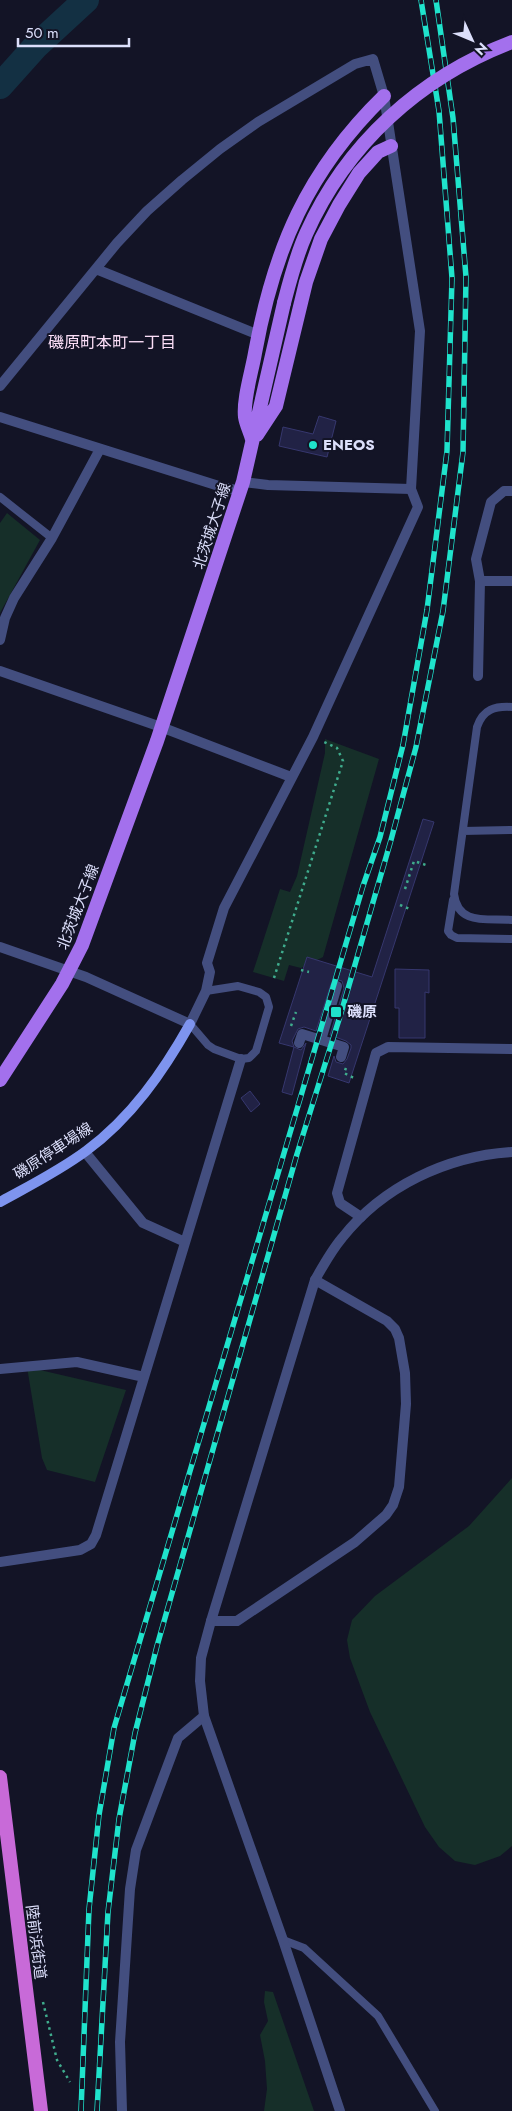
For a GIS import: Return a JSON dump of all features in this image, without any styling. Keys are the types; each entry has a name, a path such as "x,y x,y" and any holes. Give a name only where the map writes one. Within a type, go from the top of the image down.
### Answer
{"highway":[{"name":"陸前浜街道","path":"0,1777 41,2111"}],"main road":[{"name":"北茨城大子線","path":"0,1080 70,971 82,945 162,727 242,487 284,303 300,250 311,223 336,180 359,148 394,112 427,86 459,66 512,42"},
{"path":"253,442 245,416 259,335 282,248 306,193 342,143 384,96"},
{"path":"253,442 276,406 306,282 321,239 338,206 359,173 378,152 391,146"},
{"name":"磯原停車場線","path":"0,1202 54,1172 101,1139 135,1105 160,1075 190,1024"}],"street":[{"path":"0,386 116,243 182,180 220,149 274,112 355,64 373,58 384,96 420,331 411,490 418,507 415,517 313,737 224,908 208,963 210,972 206,991 190,1024 70,971 0,947"},
{"path":"96,269 259,335"},
{"path":"0,417 100,449 242,487 280,486 411,490"},
{"path":"0,640 5,618 14,598 52,538 100,449"},
{"path":"478,676 480,581 476,559 491,502 504,491 512,491"},
{"path":"480,581 512,581"},
{"path":"0,670 162,727 291,777"},
{"path":"321,1040 337,986"},
{"path":"302,1041 321,1040 340,1053"},
{"path":"361,1217 340,1203 337,1193 376,1053 388,1047 512,1049"},
{"path":"0,1562 80,1550 91,1544 96,1535 241,1059"},
{"path":"84,1152 143,1223 185,1242"},
{"path":"340,2111 283,1940 204,1716 200,1681 201,1658 315,1280 342,1238 361,1217 395,1189 438,1166 497,1153 512,1152"},
{"path":"211,1621 237,1621 355,1542 386,1516 393,1505 399,1487 406,1404 405,1373 399,1338 395,1329 387,1321 315,1280"},
{"path":"0,1369 77,1362 144,1377"},
{"path":"122,2111 120,2042 130,1889 136,1850 178,1738 204,1716"}],"lane":[{"path":"0,496 52,538"},
{"path":"512,707 492,708 480,718 474,738 463,832 448,931 457,938 512,939"},
{"path":"463,832 512,830"},
{"path":"454,894 455,904 467,917 512,920"},
{"path":"190,1024 214,1049 241,1059 249,1058 256,1051 269,1007 266,997 258,992 238,986 206,991"},
{"path":"283,1940 304,1948 378,2016 435,2111"}],"path":[{"path":"274,978 344,761 337,748 313,737"},
{"path":"405,889 414,861 426,865"},
{"path":"400,905 412,910"},
{"path":"301,970 309,972"},
{"path":"344,1073 352,1076"},
{"path":"42,1997 57,2060 70,2082"}],"green space":[{"path":"7,513 40,540 0,613 0,523"},
{"path":"325,739 379,759 323,957 301,968 289,965 284,981 253,972 280,889 290,892 297,876 325,753"},
{"path":"27,1367 126,1390 95,1482 47,1470 42,1458"},
{"path":"512,1478 512,1846 500,1856 475,1865 455,1861 439,1847 425,1827 370,1712 350,1658 347,1640 352,1620 375,1596 469,1526"},
{"path":"265,1991 273,1992 314,2111 264,2111 267,2089 265,2061 260,2035 268,2021 264,2002"}],"water":[{"path":"79,0 92,0 38,51 32,44"}],"building":[{"path":"319,416 336,421 327,457 279,446 283,427 313,434"},
{"path":"423,819 434,822 349,1083 328,1076 334,1056 336,1062 343,1064 351,1048 351,1045 346,1041 330,1035 344,988 342,981 335,979 331,984 316,1031 304,1027 298,1029 292,1041 294,1047 279,1043 307,957 372,977"},
{"path":"395,969 429,970 429,993 425,992 425,1038 399,1038 399,1008 395,1008"},
{"path":"306,1043 292,1095 282,1092 294,1047 301,1050"},
{"path":"250,1091 260,1104 251,1112 241,1098"}],"waterway":[{"path":"0,86 35,47 86,0"}],"railway":[{"path":"81,2111 89,1909 99,1815 114,1728 363,886 380,837 403,745 427,610 447,451 452,278 439,111 421,0"},
{"path":"97,2111 108,1912 119,1819 135,1733 157,1646 297,1154 341,1013 391,840 416,747 443,611 463,452 466,277 453,118 436,0"}],"place":[{"name":"ENEOS","path":"313,445"},
{"name":"磯原","path":"336,1012"}],"district":[{"name":"磯原町本町一丁目","path":"112,342"}]}
